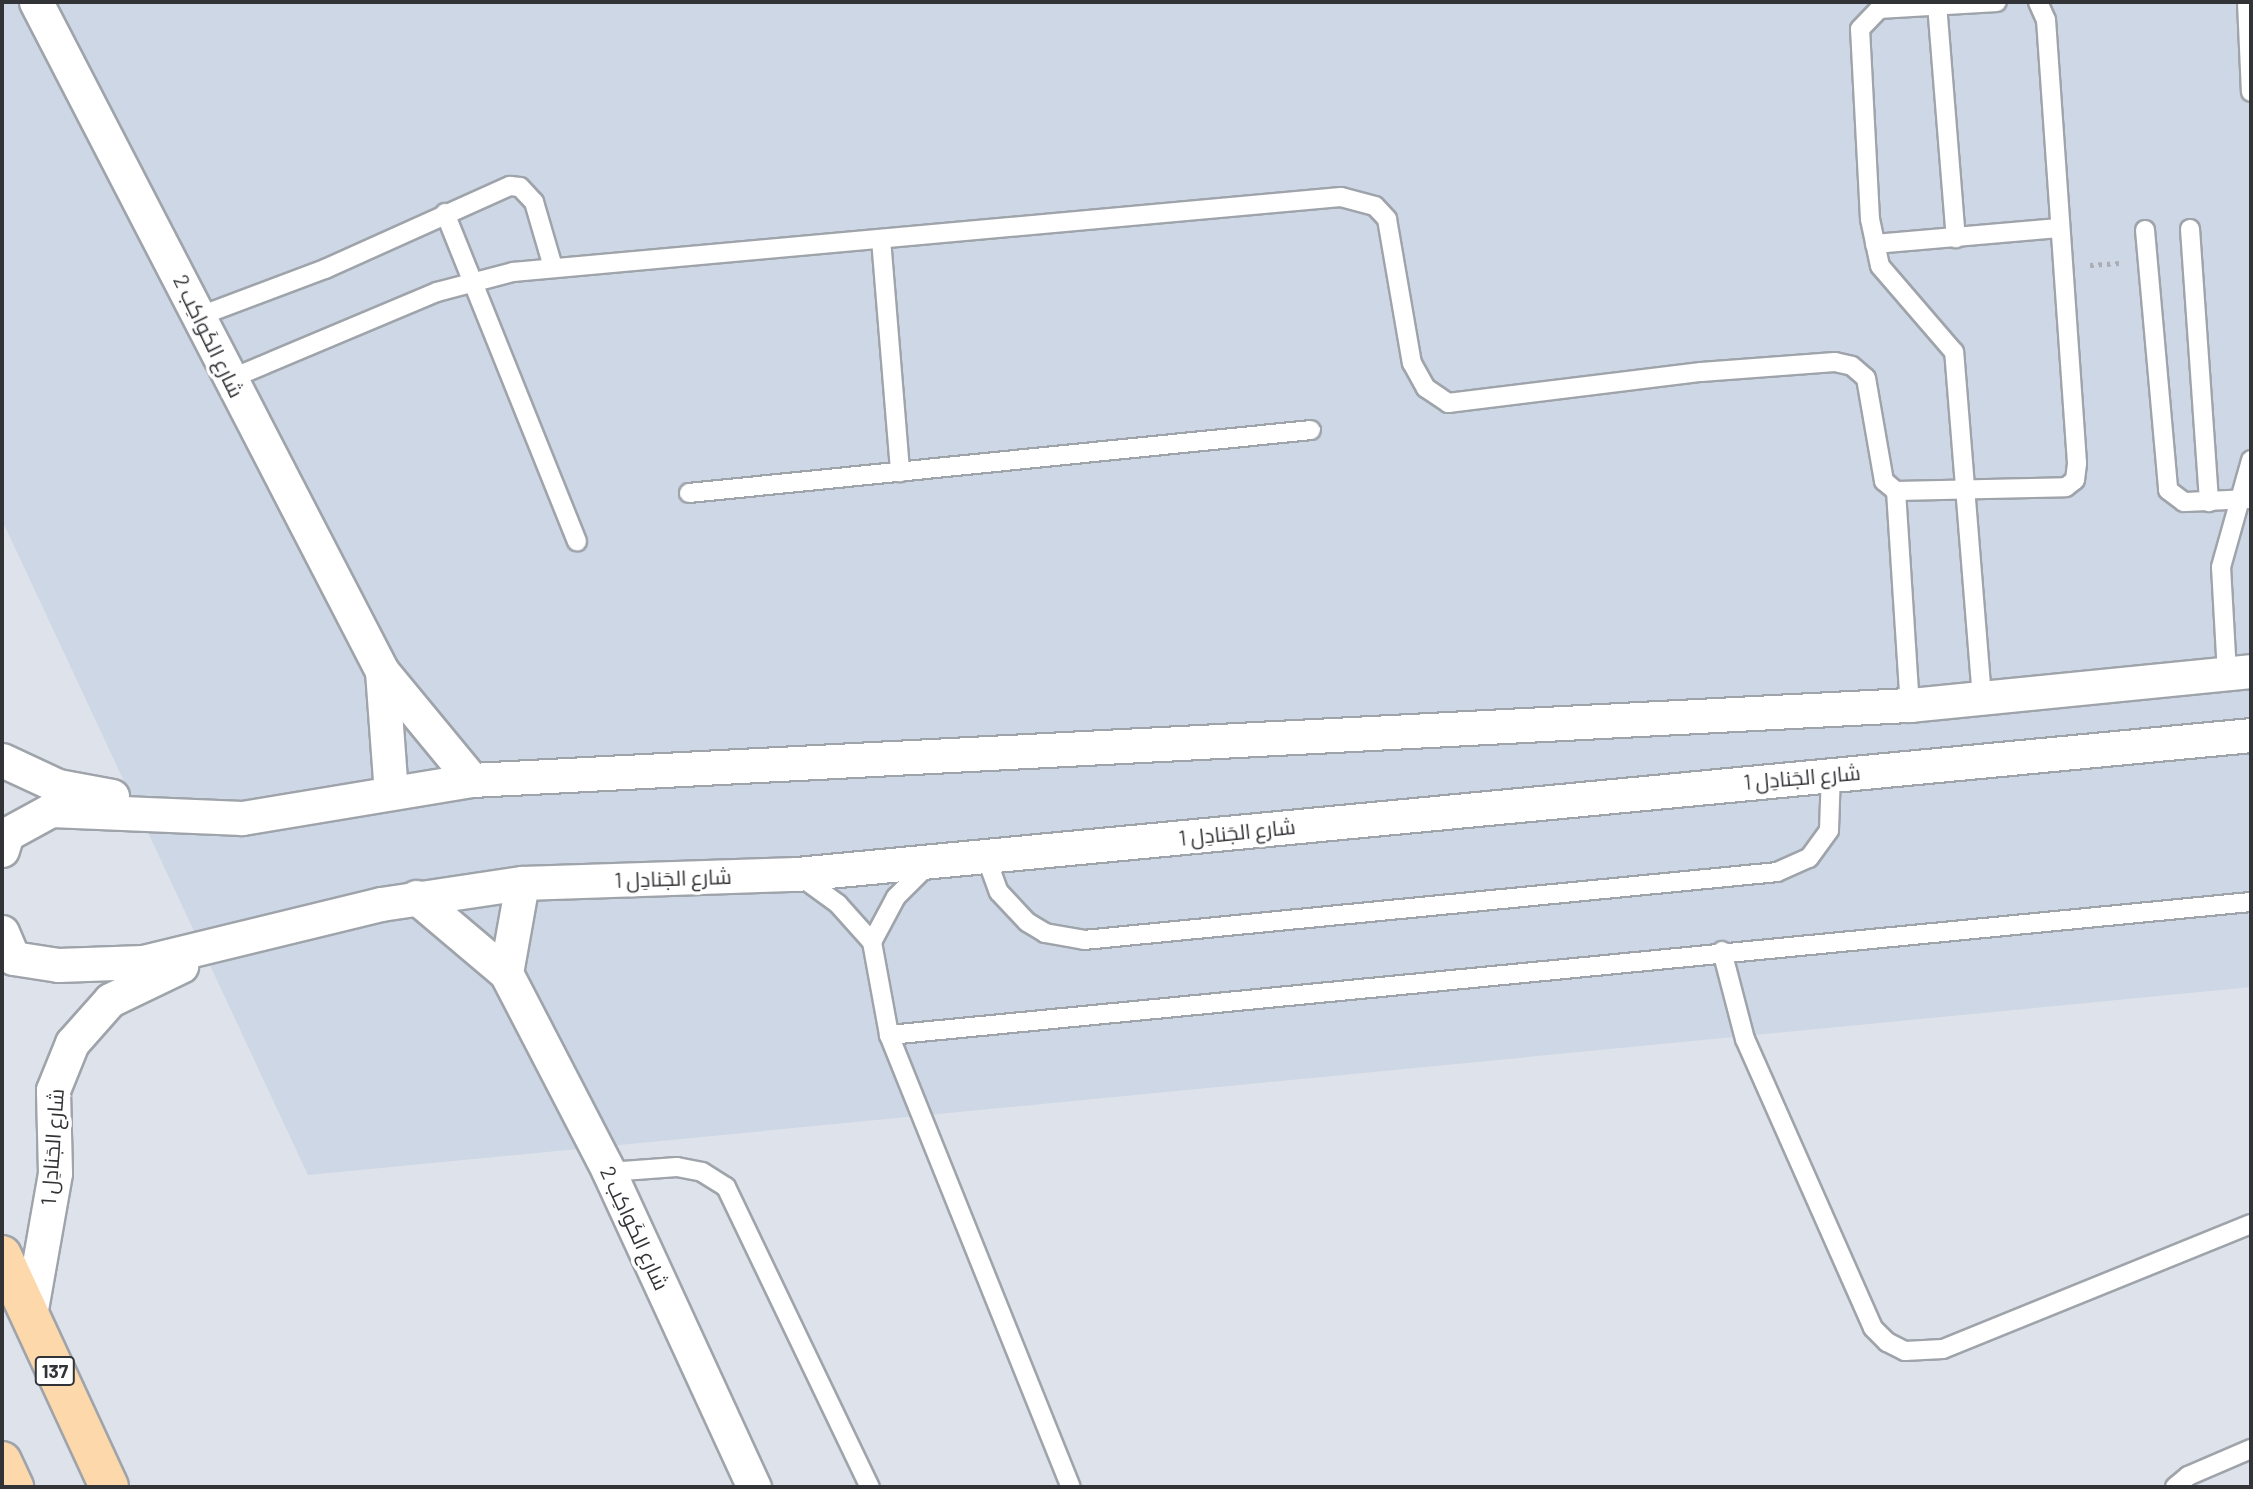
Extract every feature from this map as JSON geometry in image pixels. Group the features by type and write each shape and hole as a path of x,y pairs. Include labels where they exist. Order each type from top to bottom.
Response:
{"highway":[{"name":"137","path":"2,1255 109,1487"},
{"path":"2,1461 14,1487"}],"street":[{"name":"شارع الكَواكِب 2","path":"36,2 382,671 472,780"},
{"name":"شارع الكَواكِب 2","path":"382,671 391,793"},
{"path":"2,850 7,834 51,810 242,818 472,780 1910,705 2239,673"},
{"name":"شارع الجَنادِل 1","path":"2,932 13,958 58,965 143,961 228,944 416,897 522,883 797,874 2251,736"},
{"path":"2,760 58,786 242,818"},
{"path":"506,973 522,883"},
{"name":"شارع الكَواكِب 2","path":"416,897 506,973 609,1172 754,1487"},
{"name":"شارع الجَنادِل 1","path":"30,1315 55,1173 53,1090 72,1043 110,1000 228,944"}],"lane":[{"path":"1982,698 1954,352 1881,266 1875,244 1860,29 1879,9 1997,2"},
{"path":"230,379 473,281 553,267 1358,198 1387,219 1412,363 1426,388 1448,403 1701,372 1835,362 1852,366 1866,378 1884,481 1896,491 2052,489 2075,481 2046,20 2038,2"},
{"path":"2246,2 2251,92"},
{"path":"1937,4 1955,237"},
{"path":"200,316 325,269 499,188 520,187 534,201 553,267"},
{"path":"445,213 577,541"},
{"path":"1875,244 2058,228"},
{"path":"2190,229 2209,502"},
{"path":"2145,230 2168,490 2183,502 2245,499"},
{"path":"881,239 900,472"},
{"path":"689,493 1311,430"},
{"path":"2239,673 2221,567 2245,499 2251,460"},
{"path":"1896,491 1910,705"},
{"path":"986,856 999,892 1027,922 1064,938 1112,937 1777,872 1794,867 1821,846 1833,813 1831,774"},
{"path":"872,942 896,897 931,862"},
{"path":"797,874 838,904 872,942 889,1035 1071,1487"},
{"path":"889,1035 1723,951 2251,902"},
{"path":"1723,951 1745,1039 1873,1328 1887,1342 1905,1351 1943,1349 2251,1224"},
{"path":"609,1172 677,1167 702,1171 726,1187 870,1487"},
{"path":"2175,1487 2188,1475 2251,1449"}],"shaded area":[{"path":"2,2 2251,2 2251,987 308,1175 2,520"}]}
